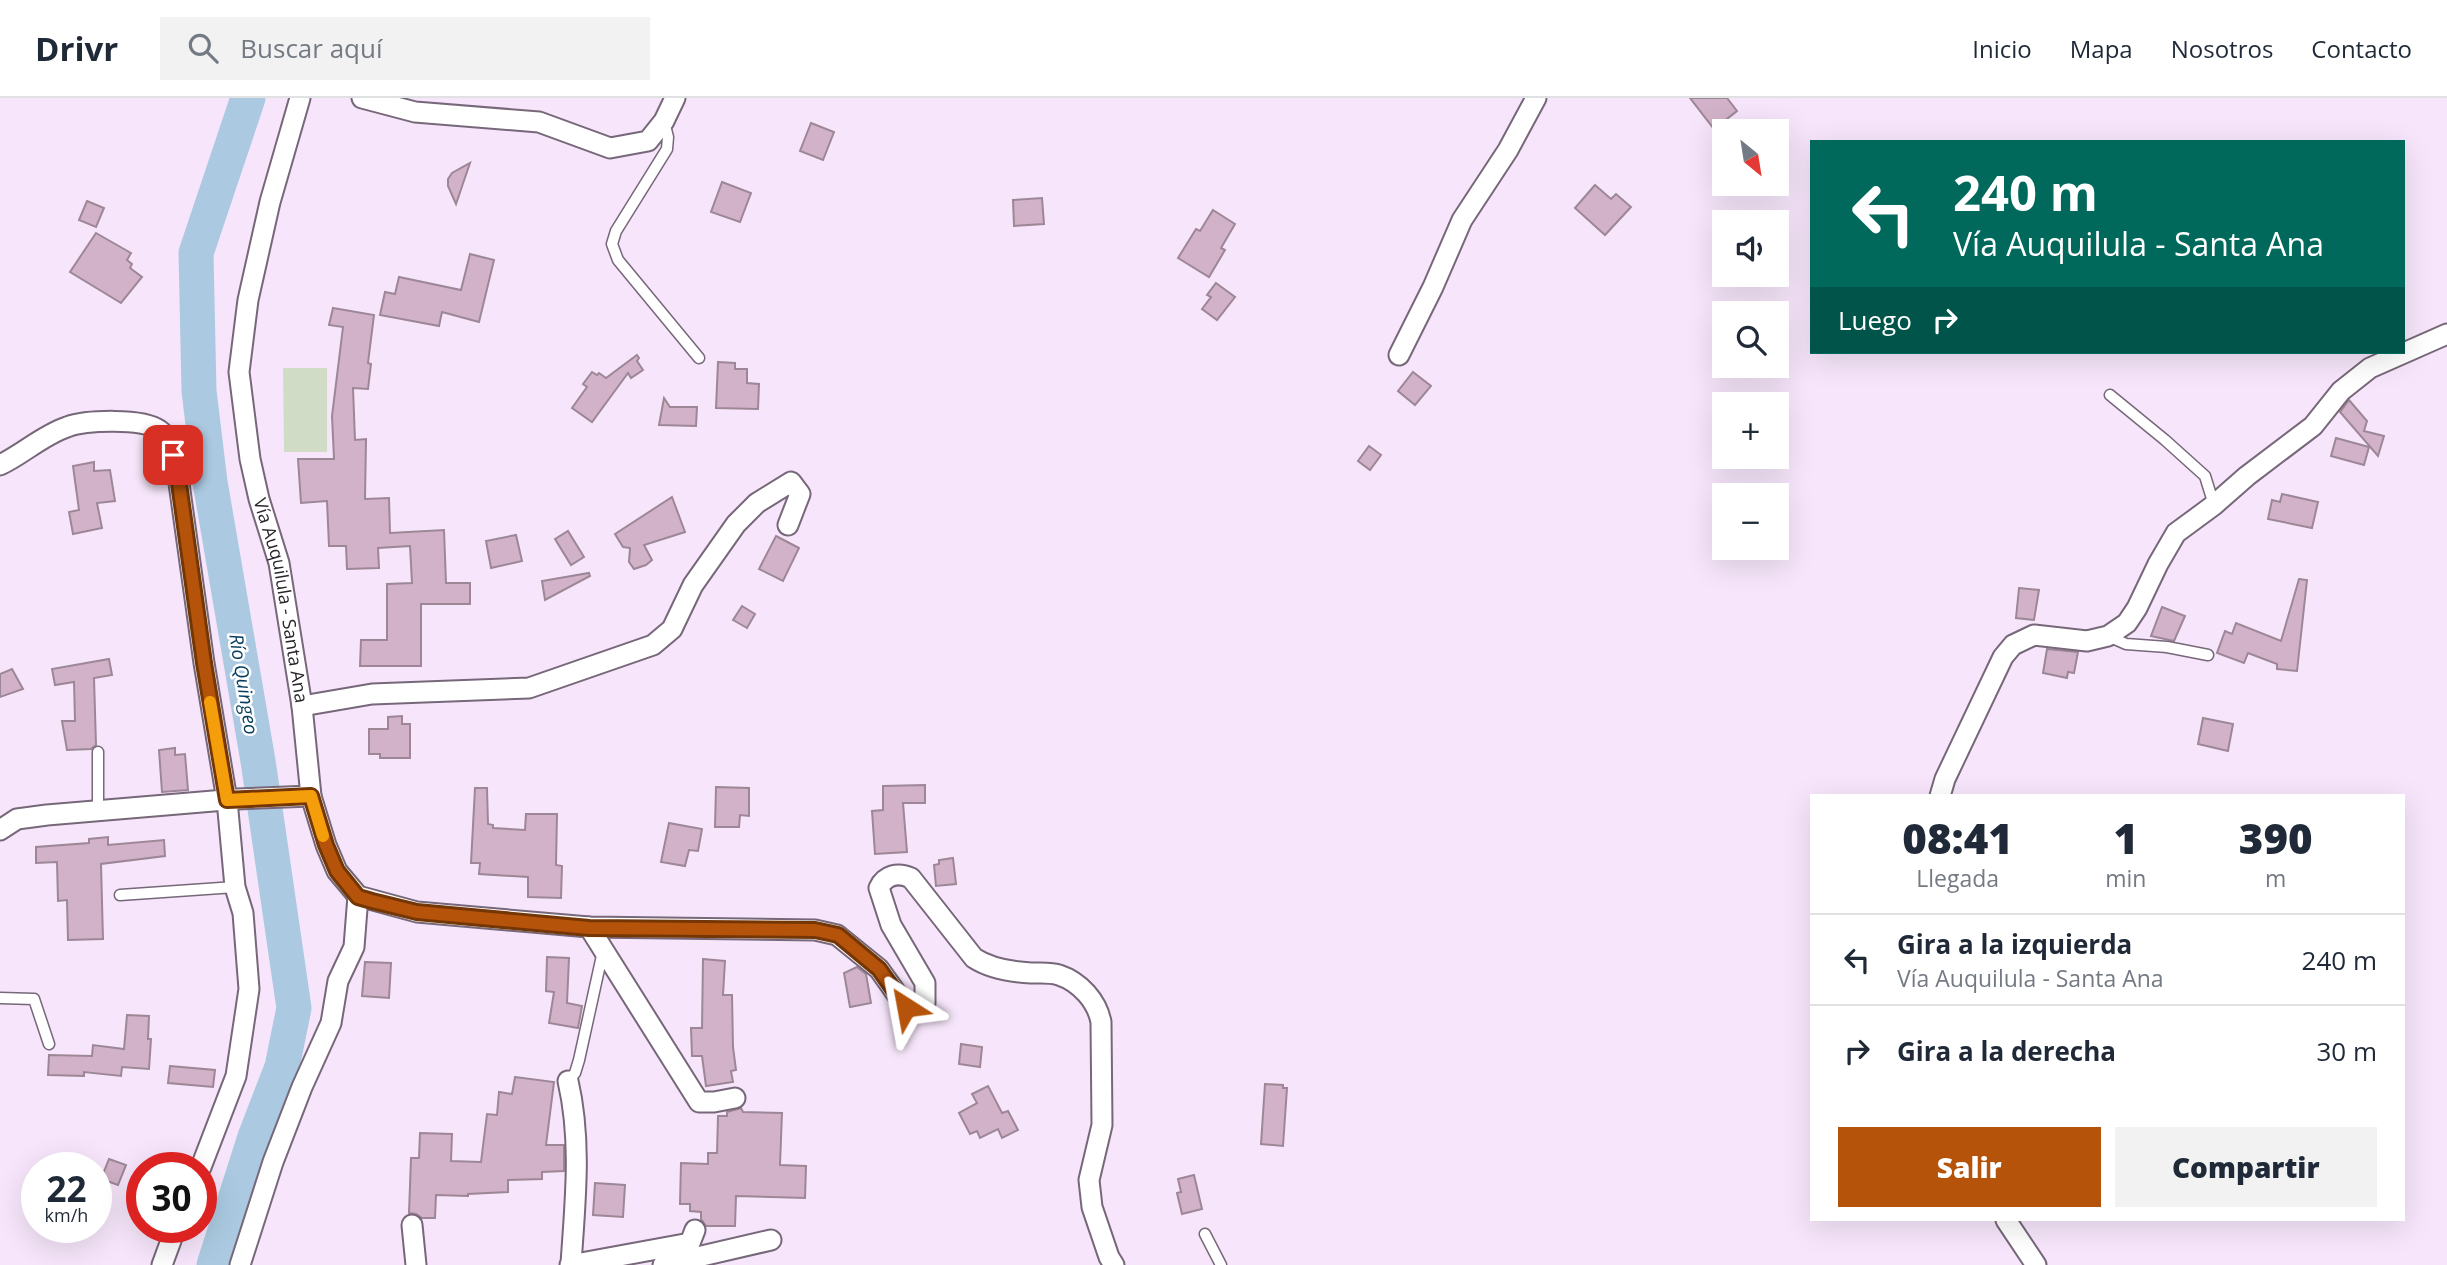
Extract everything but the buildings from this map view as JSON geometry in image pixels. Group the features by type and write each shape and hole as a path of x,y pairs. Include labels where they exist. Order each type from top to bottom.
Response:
{"street":[{"name":"Vía Auquilula - Santa Ana","path":"300,98 270,202 250,288 239,372 250,459 279,563 302,706 302,796 337,871 358,897"},
{"path":"362,98 415,113 538,122 610,148 648,141 664,121 675,98"},
{"path":"1399,355 1462,220 1508,150 1536,98"},
{"path":"2405,353 2447,334"},
{"path":"1941,794 1945,779 1997,669 2013,645 2035,635 2087,641 2108,636 2127,623 2176,533 2313,426 2342,391 2370,368 2402,354"},
{"path":"0,465 68,427 95,423 145,424 160,430 169,441 177,469 204,663 232,799 235,887 243,913 249,989 236,1076 207,1152"},
{"path":"302,706 372,694 529,688 628,655 653,645 672,629 693,585 736,524 757,503 791,482 800,494 788,524"},
{"path":"0,830 17,819 232,799 302,796"},
{"path":"240,1265 273,1162 302,1087 331,1023 338,981 354,947 358,897 417,912 589,928 815,930 838,935 879,969 906,1007 917,1009 925,1003 925,983 891,925 879,888 883,880 892,875 911,878 974,958 984,965 1015,972 1057,974 1083,990 1099,1010 1102,1125 1089,1180 1092,1208 1114,1265"},
{"path":"589,928 699,1102 735,1098"},
{"path":"564,1081 575,1109 576,1170 571,1265 690,1243 695,1230"},
{"path":"2007,1221 2036,1265"},
{"path":"412,1225 416,1265"},
{"path":"663,1265 771,1240"},
{"path":"162,1265 170,1243"}],"lane":[{"path":"664,121 668,137 667,149 616,231 612,244 618,260 699,358"},
{"path":"2110,395 2205,476 2214,505"},
{"path":"2108,636 2126,644 2167,647 2208,655"},
{"path":"98,752 98,810"},
{"path":"120,895 235,887"},
{"path":"564,1081 575,1073 579,1060 604,951"},
{"path":"0,998 34,999 49,1044"},
{"path":"1205,1234 1221,1265"}],"green space":[{"path":"283,368 327,368 327,452 284,452"}],"waterway":[{"name":"Río Quingeo","path":"214,1265 255,1137 282,1067 294,1008 258,761 210,482 199,391 196,253 248,98"}],"slow traffic":[{"path":"210,702 227,800 311,796 323,836"}],"route":[{"path":"173,455 227,800 311,796 337,871 358,897 417,912 589,928 815,930 838,935 879,969 906,1007"}]}
